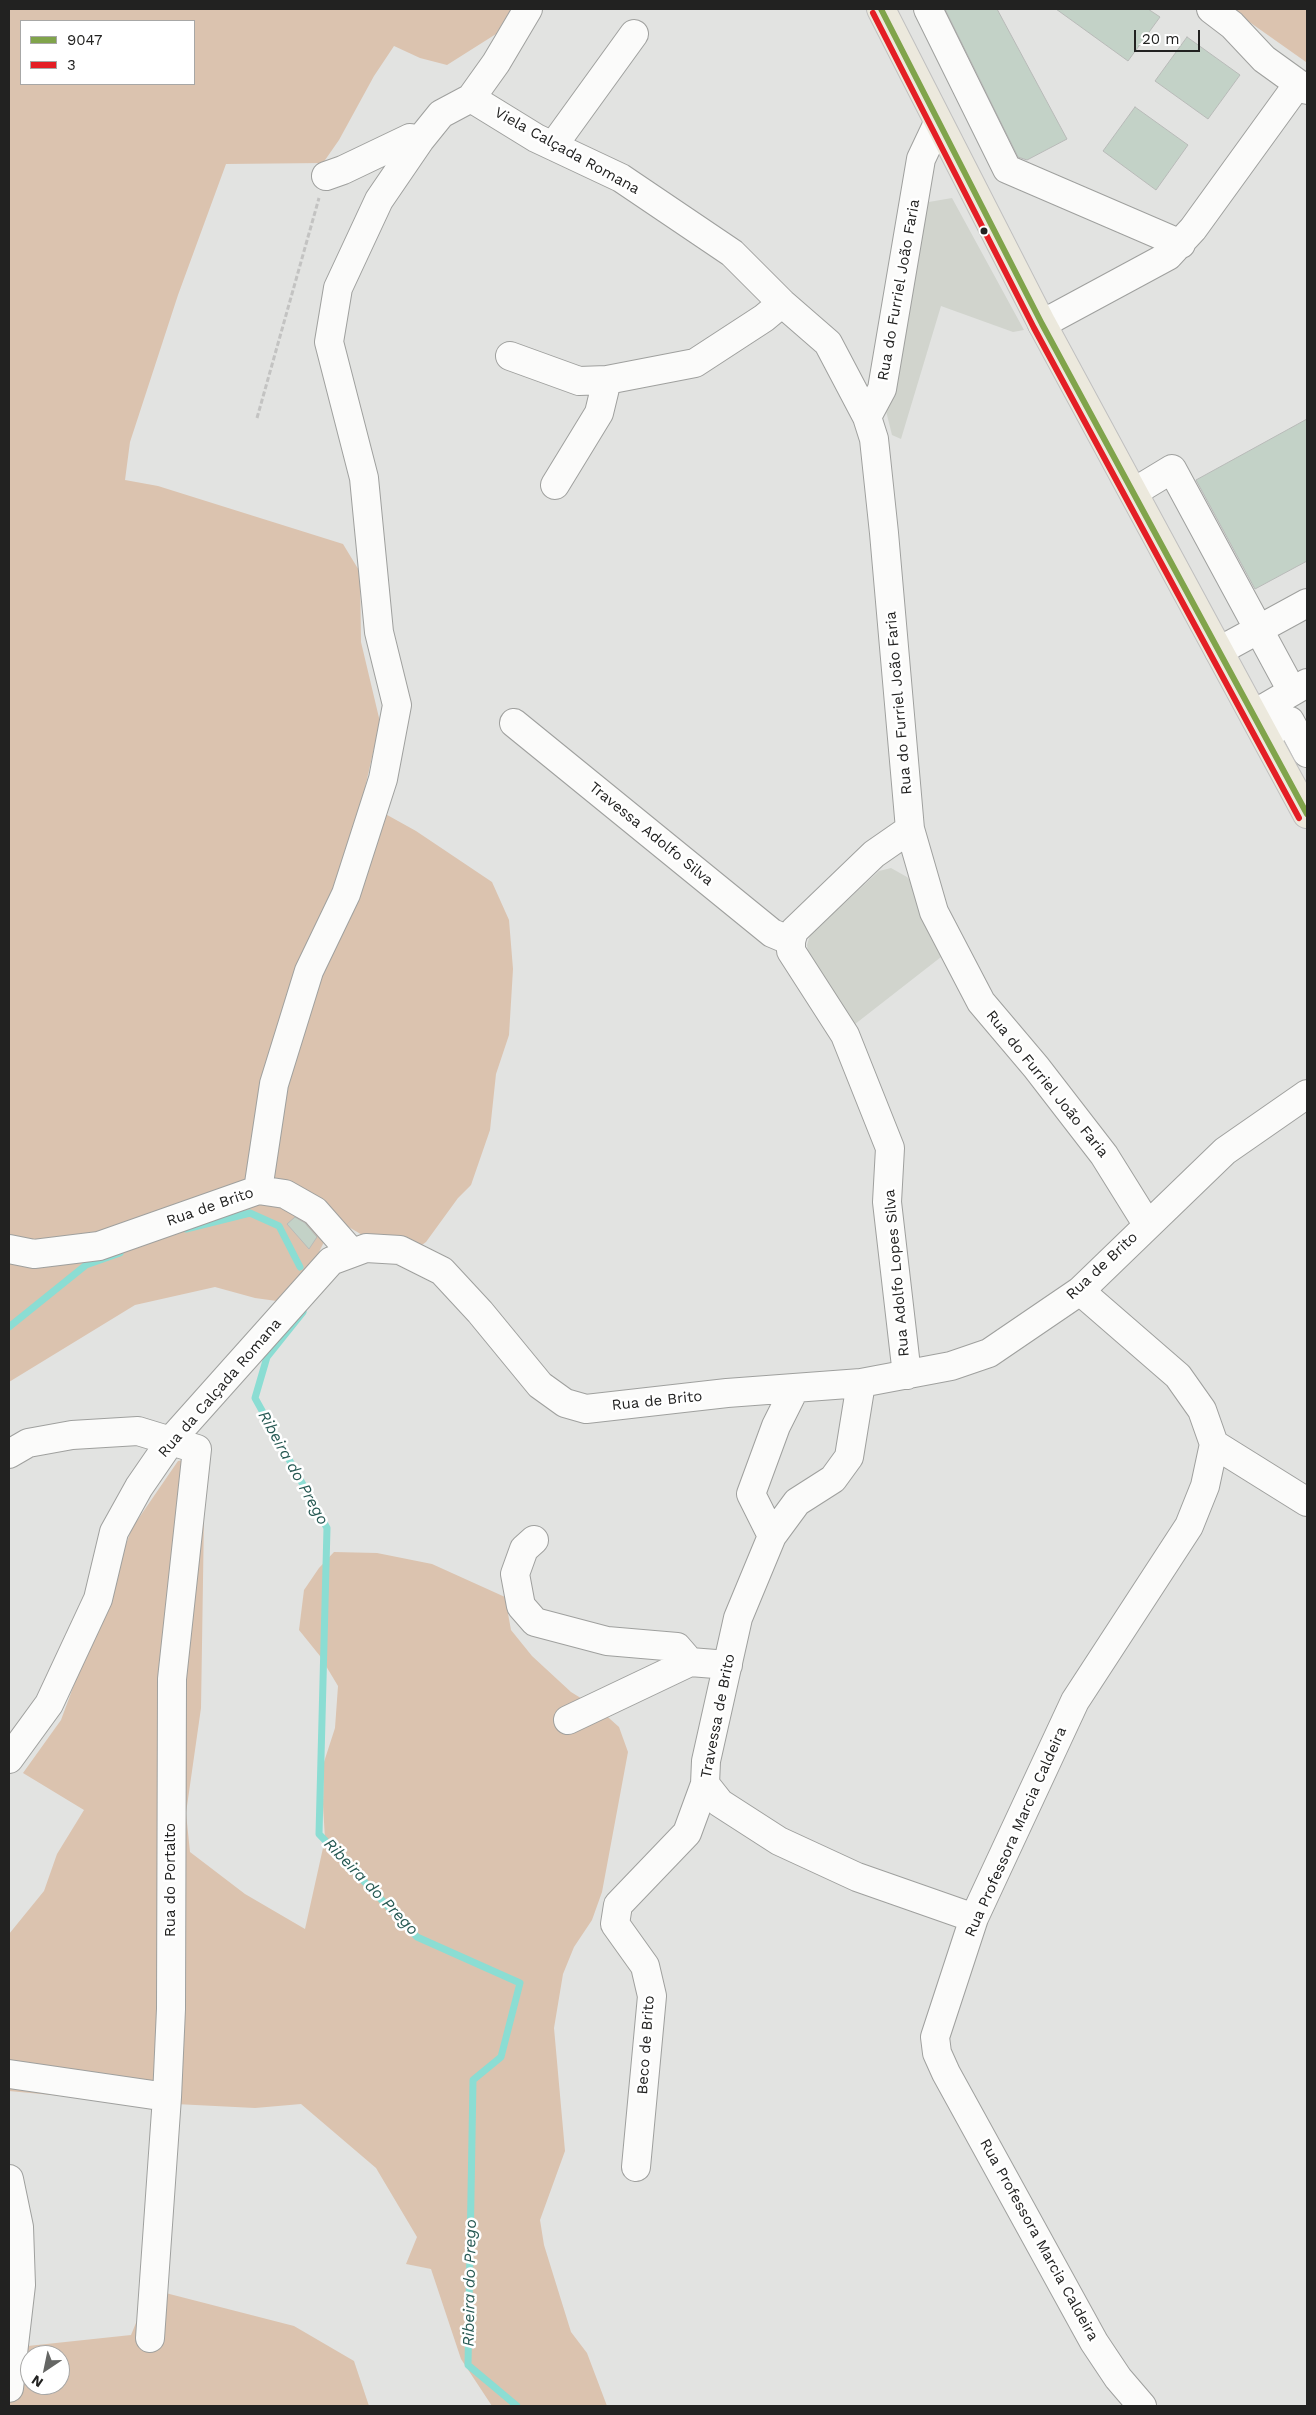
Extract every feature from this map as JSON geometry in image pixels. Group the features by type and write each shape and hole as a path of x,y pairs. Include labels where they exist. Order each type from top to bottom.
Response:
{"main road":[{"path":"881,9 1042,324 1307,814"}],"street":[{"path":"258,1190 274,1084 309,971 346,894 383,778 397,705 378,632 364,478 329,342 338,288 379,200 420,140 441,114 471,98 496,63 528,9"},
{"path":"928,9 1007,169 1181,244"},
{"path":"1042,324 1168,256 1181,244 1303,87 1264,59 1232,25 1211,9"},
{"path":"553,146 634,34"},
{"name":"Viela Calçada Romana","path":"471,98 553,146 621,178 732,253 782,303 828,343 867,417"},
{"name":"Rua do Furriel João Faria","path":"938,123 921,159 882,388 867,417 874,439 884,533 910,829 934,912 981,1002 1104,1155 1147,1224"},
{"path":"326,176 343,170 410,138 420,140"},
{"path":"510,356 579,381 607,380 695,362 764,318 782,303"},
{"path":"555,485 599,413 607,380"},
{"path":"1134,492 1172,469 1258,628 1300,687 1259,725"},
{"path":"1219,650 1307,603"},
{"path":"1259,725 1290,721 1307,752"},
{"name":"Travessa Adolfo Silva","path":"514,723 772,933 791,940"},
{"path":"791,940 794,931 874,854 910,829"},
{"name":"Rua Adolfo Lopes Silva","path":"791,940 791,951 845,1035 890,1148 887,1202 907,1375"},
{"name":"Rua de Brito","path":"9,1249 34,1254 99,1246 258,1190 285,1194 315,1211 352,1253 366,1248 400,1250 442,1271 480,1312 540,1385 565,1403 586,1409 727,1393 861,1383 951,1366 989,1354 1080,1291 1147,1224 1225,1151 1307,1094"},
{"name":"Rua da Calçada Romana","path":"9,1759 48,1704 98,1599 114,1532 139,1487 172,1439 331,1261 352,1253"},
{"path":"1080,1291 1178,1376 1202,1410 1214,1444 1307,1502"},
{"name":"Travessa de Brito","path":"861,1383 849,1457 833,1479 797,1502 772,1536 738,1618 706,1761 704,1784 720,1803 779,1841 856,1877 974,1918"},
{"path":"772,1536 751,1494 776,1426 795,1388"},
{"path":"9,1454 28,1443 72,1434 138,1431 172,1439"},
{"name":"Rua do Portalto","path":"150,2338 167,2097 170,2009 172,1679 197,1449 172,1439"},
{"name":"Rua Professora Marcia Caldeira","path":"1142,2406 1118,2378 1094,2342 946,2073 937,2053 935,2037 938,2020 974,1918 1075,1701 1189,1526 1205,1486 1214,1444"},
{"path":"534,1540 524,1549 516,1574 521,1606 535,1622 607,1641 677,1647 690,1662"},
{"path":"568,1720 690,1662 728,1665"},
{"name":"Beco de Brito","path":"636,2167 652,1996 645,1966 615,1924 618,1905 687,1833 704,1784"},
{"path":"9,2074 167,2097"},
{"path":"9,2179 19,2227 21,2285 9,2388"}],"path":[{"path":"257,418 326,176"}],"shaded area":[{"path":"9,9 512,9 496,34 447,65 420,58 394,46 374,76 339,140 323,163 226,164 178,295 130,442 125,480 158,486 343,544 360,572 361,642 380,722 362,801 416,831 492,882 509,920 513,969 509,1035 496,1074 490,1130 471,1185 458,1198 426,1242 405,1257 381,1246 347,1226 327,1236 318,1254 307,1286 284,1302 255,1298 215,1287 135,1305 9,1382"},
{"path":"1231,9 1307,9 1307,64 1306,62"},
{"path":"952,198 1024,330 1013,332 941,306 901,439 892,435 885,407 923,203"},
{"path":"891,868 907,877 915,886 924,921 941,957 850,1028 809,958 807,945 810,935 879,871"},
{"path":"194,1458 204,1516 201,1708 186,1813 190,1852 245,1894 305,1929 325,1839 323,1805 324,1762 335,1728 338,1686 320,1656 299,1630 304,1590 319,1568 334,1552 377,1553 432,1564 505,1597 511,1630 532,1656 571,1692 600,1710 619,1727 628,1752 602,1892 592,1920 574,1947 563,1974 554,2028 565,2151 540,2220 544,2245 571,2332 587,2353 607,2406 492,2406 461,2359 431,2269 406,2264 417,2237 376,2168 301,2104 255,2108 116,2101 9,2091 9,1934 44,1891 57,1854 84,1810 23,1773 61,1720 132,1528 178,1461"},
{"path":"150,2289 294,2326 354,2361 369,2406 9,2406 9,2348 20,2347 20,2395 70,2395 70,2345 37,2345 131,2335"}],"building":[{"path":"945,9 997,9 1067,139 1027,160 1018,157"},
{"path":"1056,9 1148,9 1160,17 1128,61"},
{"path":"1187,37 1240,75 1208,119 1155,81"},
{"path":"1135,107 1188,145 1156,190 1103,151"},
{"path":"1307,419 1307,561 1255,589 1196,480"},
{"path":"295,1217 305,1223 317,1237 309,1249 287,1224"}],"waterway":[{"name":"Ribeira do Prego","path":"186,1229 250,1213 279,1226 300,1267"},
{"name":"Ribeira do Prego","path":"9,1327 86,1265 120,1253"},
{"name":"Ribeira do Prego","path":"303,1312 267,1357 255,1398 327,1528 319,1834 417,1937 520,1983 501,2057 473,2080 468,2365 517,2406"}],"transit line":[{"name":"9047","path":"881,9 1042,324 1307,814"},
{"name":"3","path":"873,13 1034,328 1299,818"}]}
